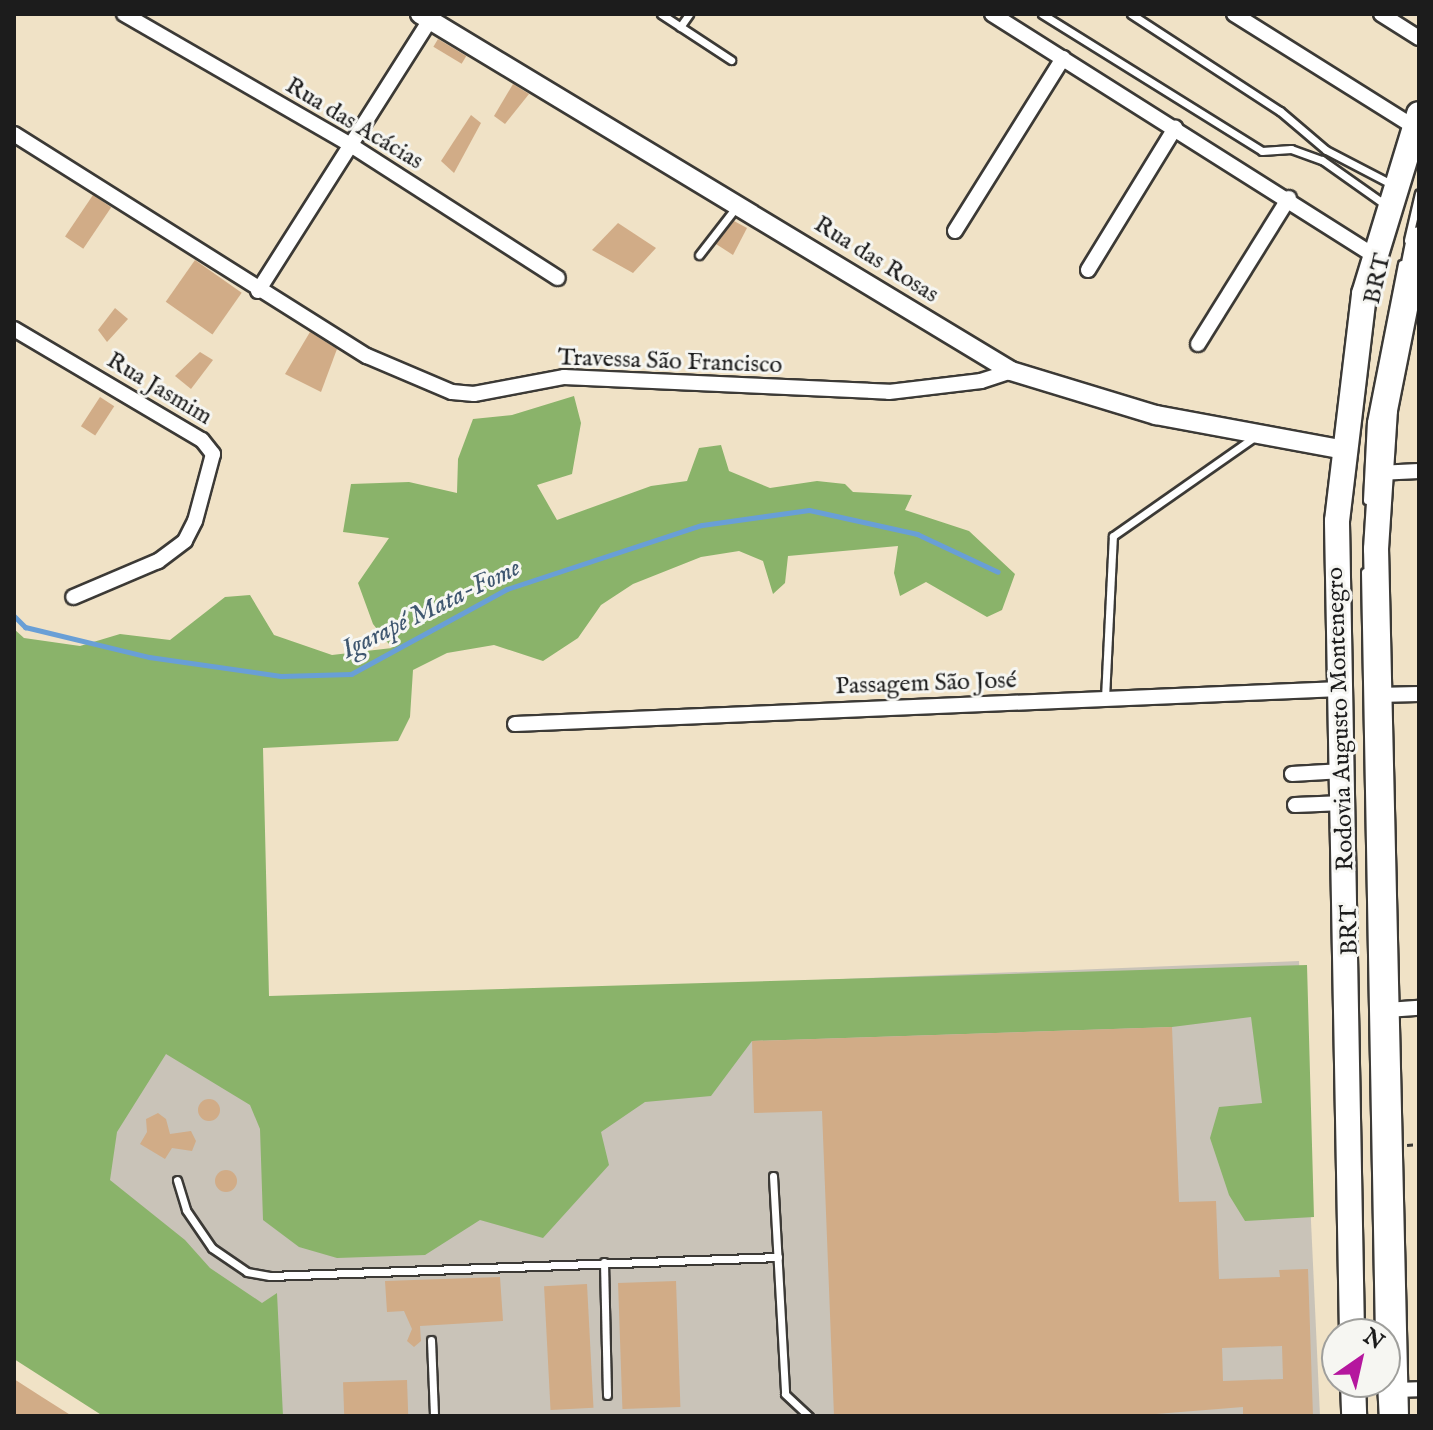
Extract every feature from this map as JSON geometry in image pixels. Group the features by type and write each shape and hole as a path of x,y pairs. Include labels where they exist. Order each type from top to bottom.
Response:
{"main road":[{"name":"Rodovia Augusto Montenegro","path":"1352,1318 1344,803 1336,560 1350,379 1373,255 1416,121"},
{"name":"Rodovia Augusto Montenegro","path":"1396,1318 1377,695 1378,473 1395,353 1416,278 1419,239"}],"street":[{"name":"Rua das Acácias","path":"124,14 349,144 558,278"},
{"path":"992,14 1289,198 1373,255"},
{"path":"1234,14 1416,121"},
{"path":"1381,14 1419,38"},
{"path":"258,291 428,16"},
{"name":"Rua das Rosas","path":"428,16 1011,371 1156,415 1255,436 1345,450"},
{"path":"955,231 1063,58"},
{"path":"1088,270 1175,128"},
{"name":"Travessa São Francisco","path":"14,134 258,291 367,356 452,392 474,394 564,377 889,392 957,385 1011,371"},
{"path":"1198,344 1289,198"},
{"name":"Rua Jasmim","path":"14,329 202,440 213,454 195,521 185,541 158,561 73,597"},
{"path":"1378,473 1419,471"},
{"name":"Passagem São José","path":"515,724 1340,689"},
{"path":"1377,695 1419,694"},
{"path":"1292,774 1343,771"},
{"path":"1295,805 1344,803"},
{"path":"1387,1010 1419,1008"}],"lane":[{"path":"661,14 731,60"},
{"path":"680,27 689,14"},
{"path":"1042,14 1262,151 1291,149 1322,160 1391,196"},
{"path":"1131,14 1280,111 1301,134 1391,196"},
{"path":"1291,149 1301,134"},
{"name":"BRT","path":"1379,1318 1364,599 1368,473 1371,422 1387,329 1419,193"},
{"path":"699,255 738,204"},
{"path":"1105,698 1113,536 1255,436"},
{"path":"773,1176 785,1394 809,1416"},
{"path":"177,1180 197,1230 212,1248 247,1272 270,1276 778,1257"},
{"path":"604,1262 607,1395"},
{"path":"431,1340 434,1416"},
{"path":"1383,1416 1392,1398"}],"shaded area":[{"path":"1299,961 1320,1416 271,1416 102,1195 81,1093 261,1002"}],"green space":[{"path":"574,396 581,423 572,474 537,485 557,520 651,486 687,481 699,448 721,445 729,471 770,488 817,481 845,484 853,492 912,495 905,510 969,531 1015,574 1002,610 987,617 926,582 900,596 894,573 898,546 788,556 785,583 773,594 763,561 739,551 701,557 633,584 601,605 578,638 543,661 494,645 447,653 413,670 410,717 398,741 263,748 269,996 1307,965 1314,1217 1245,1221 1229,1195 1210,1138 1219,1107 1262,1103 1251,1017 1172,1027 752,1041 711,1096 645,1102 601,1132 609,1165 543,1238 480,1220 425,1255 337,1258 299,1247 263,1220 260,1129 250,1105 166,1054 117,1132 110,1180 185,1240 210,1268 262,1303 277,1293 283,1416 103,1416 14,1359 14,629 24,638 80,646 120,634 170,640 225,597 250,595 274,635 332,655 392,648 373,624 358,583 389,538 343,532 351,484 409,482 457,493 458,459 473,419 512,415"}],"building":[{"path":"438,39 466,56 462,64 433,47"},
{"path":"513,84 529,94 505,124 494,116"},
{"path":"471,115 481,123 454,173 441,161"},
{"path":"93,195 111,207 83,249 65,236"},
{"path":"734,221 747,228 733,255 716,244"},
{"path":"618,223 656,248 633,273 592,250"},
{"path":"195,260 242,293 212,334 166,302"},
{"path":"115,308 128,319 107,342 98,330"},
{"path":"310,332 337,349 321,392 285,374"},
{"path":"200,352 213,360 191,389 175,376"},
{"path":"100,397 114,406 95,436 81,426"},
{"path":"1172,1027 1179,1202 1216,1201 1219,1279 1280,1277 1279,1270 1308,1269 1313,1416 1243,1416 1243,1407 1131,1416 834,1416 822,1111 754,1113 752,1041","holes":["1282,1346 1283,1379 1223,1381 1222,1348"]},
{"path":"209,1099 217,1102 220,1110 217,1118 209,1121 201,1118 198,1110 201,1102"},
{"path":"158,1113 166,1119 170,1134 191,1131 196,1141 192,1151 172,1148 165,1159 140,1144 147,1132 146,1119"},
{"path":"226,1170 234,1173 237,1181 234,1189 226,1192 218,1189 215,1181 218,1173"},
{"path":"500,1277 503,1321 420,1326 421,1341 414,1347 407,1341 412,1329 404,1311 387,1312 385,1281"},
{"path":"676,1281 680,1407 622,1409 618,1283"},
{"path":"587,1284 593,1408 551,1410 544,1286"},
{"path":"14,1379 42,1397 72,1416 14,1416"},
{"path":"407,1380 408,1416 344,1416 343,1382"}],"waterway":[{"name":"Igarapé Mata-Fome","path":"14,616 25,627 149,657 281,676 351,674 507,589 702,525 809,510 917,534 998,572"}]}
